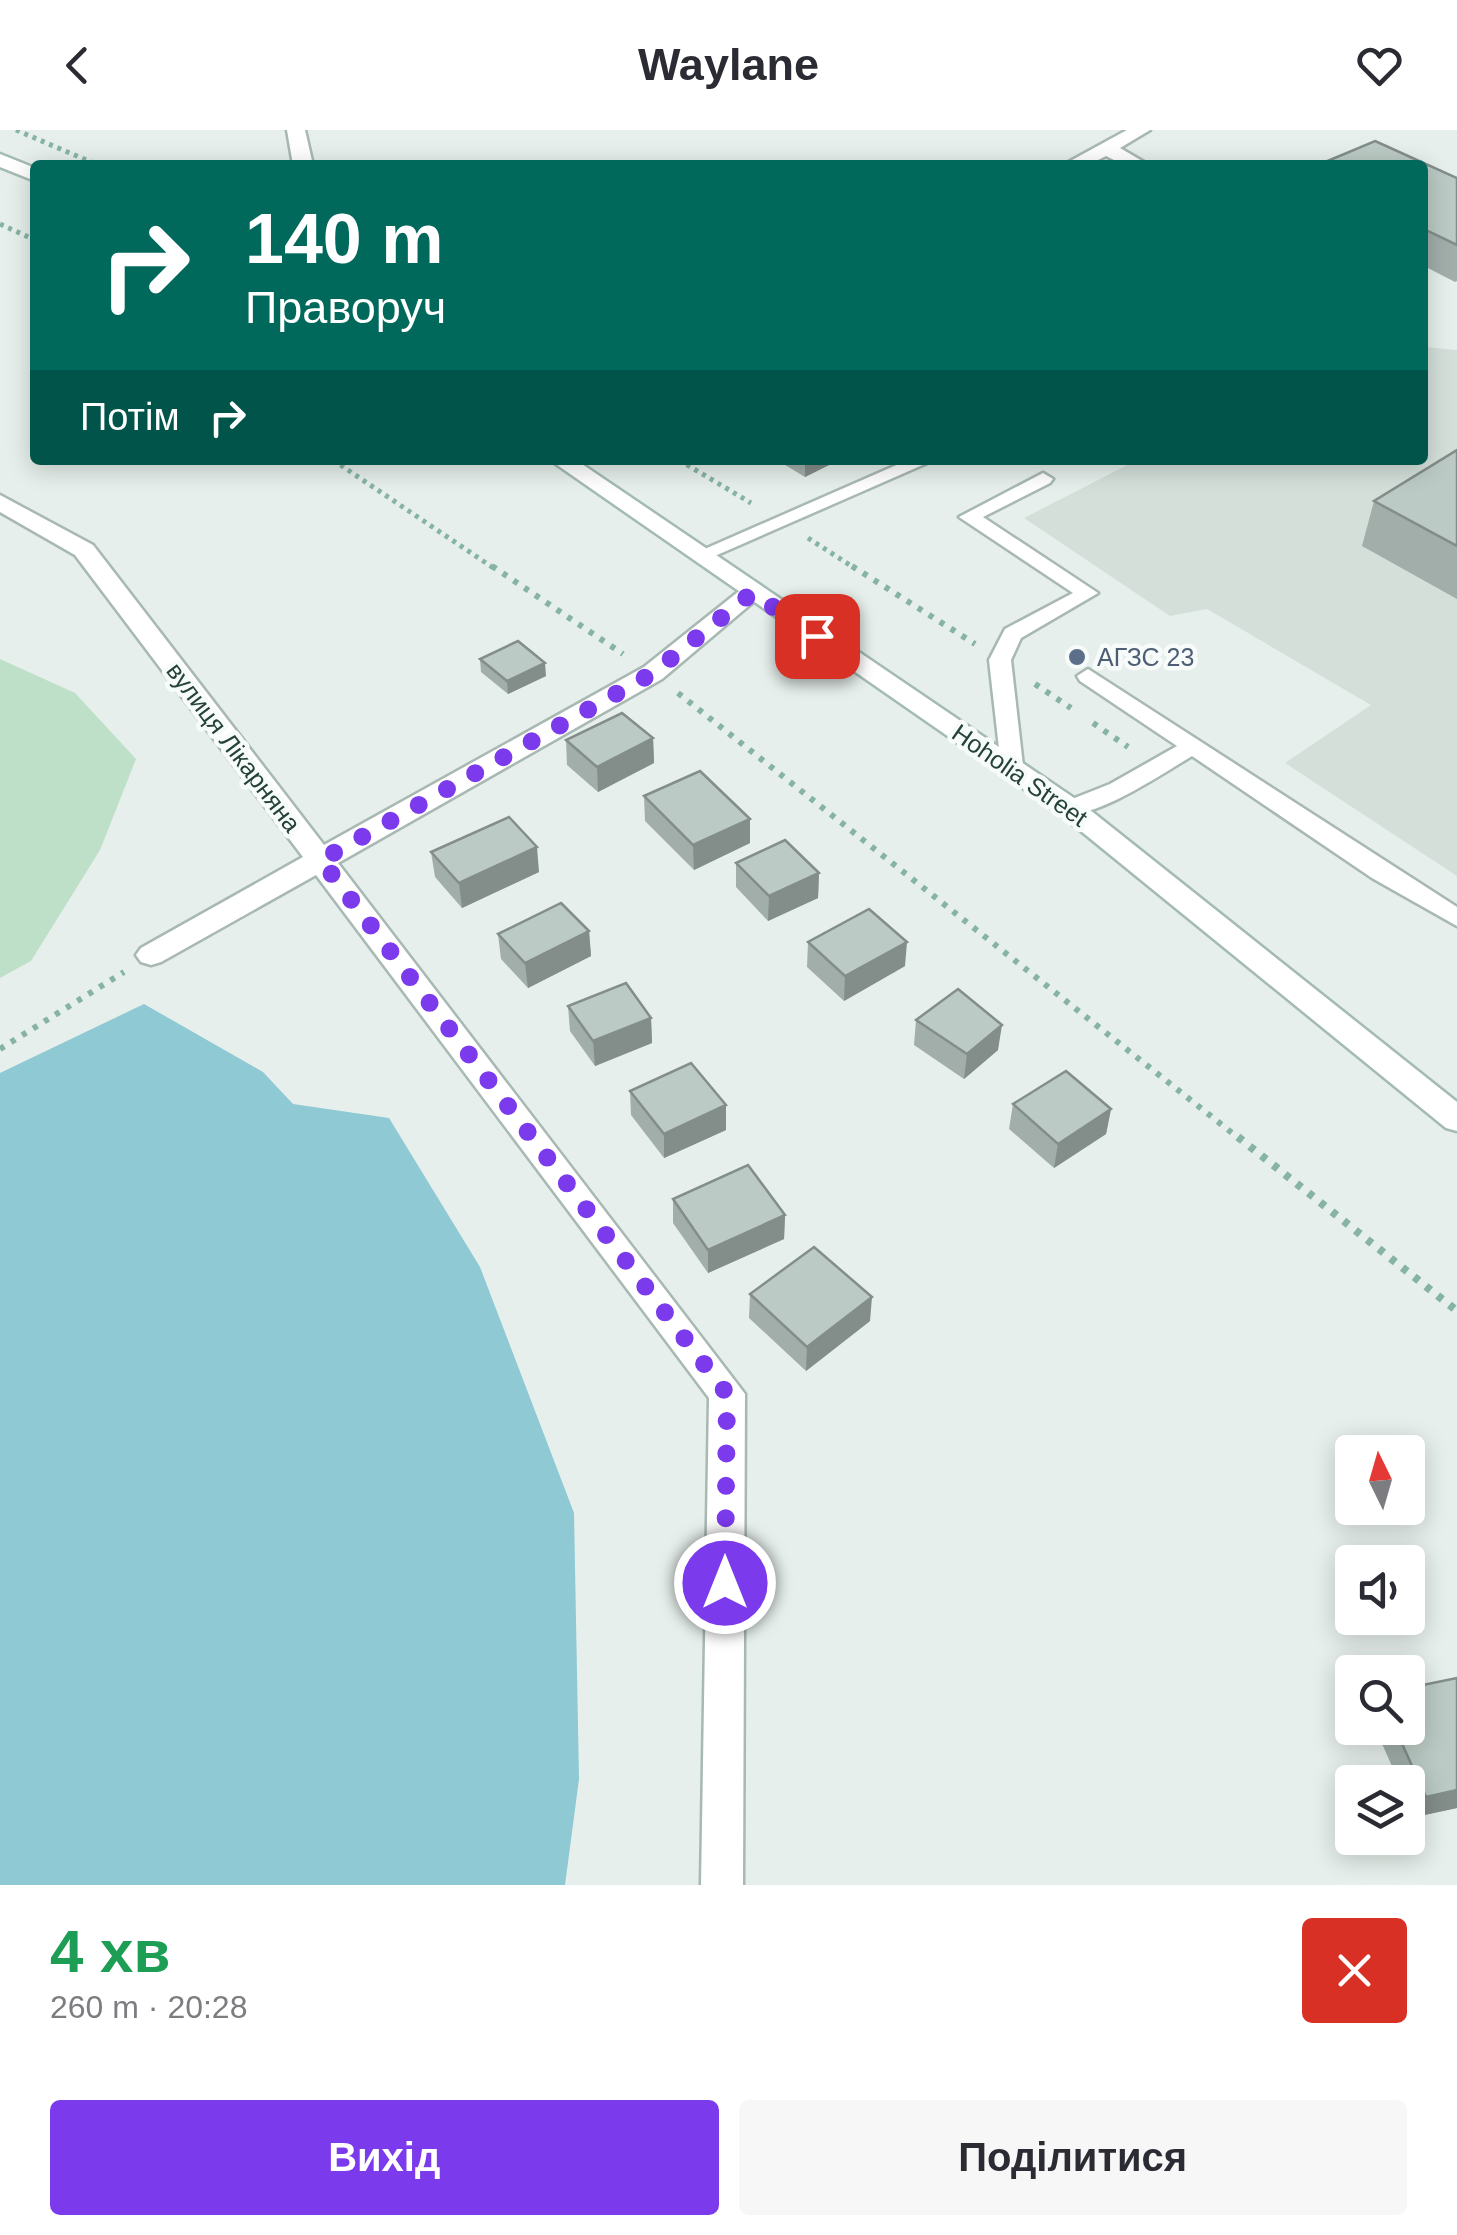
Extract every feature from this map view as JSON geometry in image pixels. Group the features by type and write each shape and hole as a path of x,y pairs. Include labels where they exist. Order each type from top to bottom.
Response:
{"street":[{"path":"296,130 302,160"},
{"path":"1085,160 1141,130"},
{"path":"1109,150 1129,160"},
{"path":"0,160 30,173"},
{"name":"Hoholia Street","path":"568,465 1070,808 1457,1119"},
{"name":"вулиця Лікарняна","path":"0,502 84,550 727,1394 722,1885"},
{"path":"151,956 653,673 752,593"}],"lane":[{"path":"702,555 912,465"},
{"path":"1012,766 1000,660 1012,634 1088,592 969,517 1042,479"},
{"path":"1088,676 1380,872 1457,918"},
{"path":"1070,808 1118,789 1193,746"}],"path":[{"path":"16,130 86,160"},
{"path":"0,224 30,238"},
{"path":"341,465 653,673 1457,1311"},
{"path":"0,1049 151,956"}],"shaded area":[{"path":"1428,347 1457,350 1457,876 1285,763 1371,705 1207,609 1170,616 1024,518 1127,465 1428,465"}],"green space":[{"path":"0,659 75,693 136,759 100,850 31,961 0,978"}],"water":[{"path":"144,1004 263,1072 293,1104 389,1118 480,1267 574,1513 579,1779 565,1885 0,1885 0,1073"}],"building":[{"path":"1375,141 1417,160 1330,160"},
{"path":"1428,165 1457,178 1457,245 1428,231"},
{"path":"1457,450 1457,546 1374,501"},
{"path":"518,641 545,663 507,681 480,659"},
{"path":"622,713 653,738 597,767 566,740"},
{"path":"700,771 750,819 693,845 644,796"},
{"path":"509,817 537,847 459,883 431,852"},
{"path":"785,840 819,873 769,896 736,863"},
{"path":"561,903 589,931 525,963 498,934"},
{"path":"869,909 907,942 845,976 808,942"},
{"path":"626,983 651,1018 593,1041 568,1006"},
{"path":"958,989 1002,1025 967,1054 916,1020"},
{"path":"691,1063 726,1105 664,1134 630,1091"},
{"path":"1066,1071 1111,1109 1058,1144 1013,1104"},
{"path":"748,1165 785,1215 708,1250 673,1199"},
{"path":"814,1247 872,1297 807,1347 750,1294"},
{"path":"1457,1678 1457,1790 1426,1797 1425,1765 1412,1765 1403,1745 1425,1745 1425,1685"}],"place":[{"name":"АГЗС 23","path":"1077,657"}],"route":[{"path":"725,1583 727,1394 321,860 653,673 752,593 817,636"}]}
